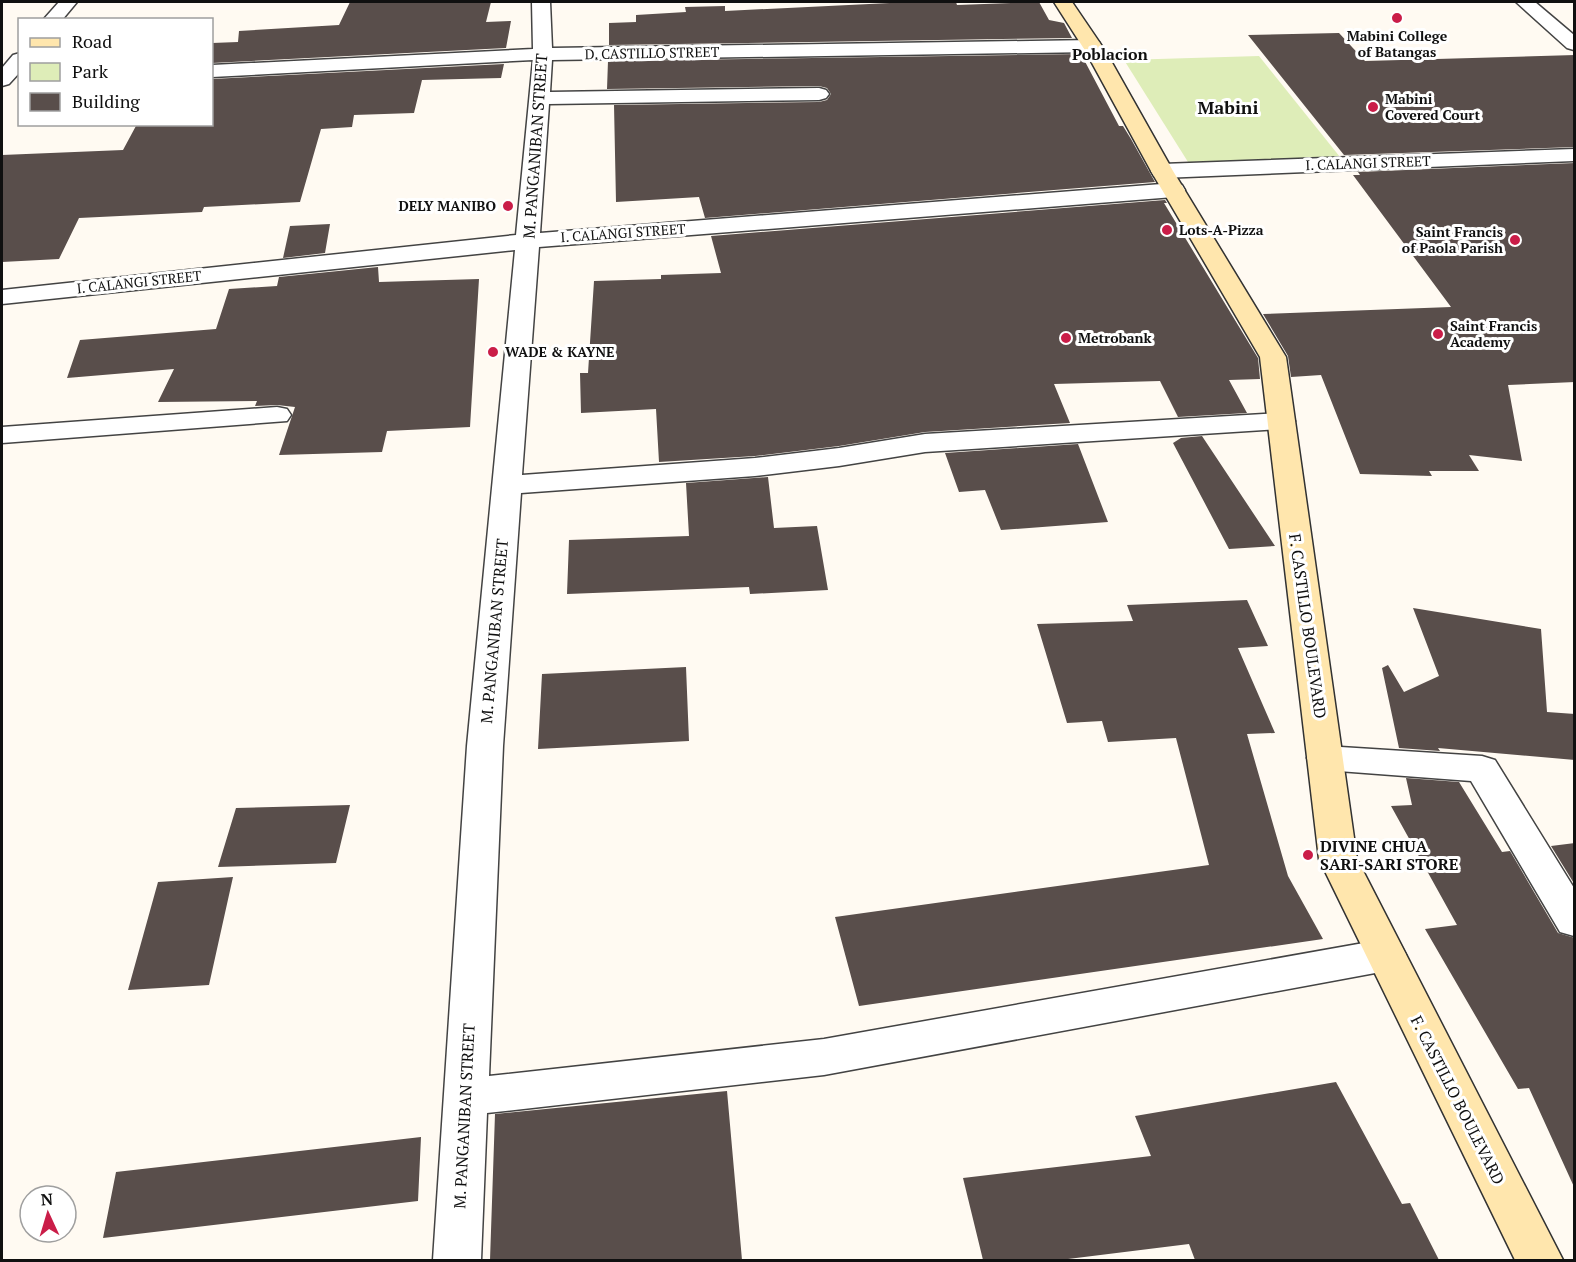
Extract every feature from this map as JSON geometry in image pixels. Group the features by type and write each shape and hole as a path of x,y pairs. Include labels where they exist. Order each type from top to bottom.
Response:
{"main road":[{"name":"F. CASTILLO BOULEVARD","path":"1063,2 1092,46 1273,357 1338,859 1539,1260"}],"street":[{"path":"54,18 68,2"},
{"name":"M. PANGANIBAN STREET","path":"457,1260 485,746 540,98 543,54 541,2"},
{"path":"1525,2 1573,41"},
{"name":"D. CASTILLO STREET","path":"213,71 543,54 1092,46"},
{"path":"2,81 18,61"},
{"path":"2,81 18,80"},
{"path":"540,98 819,94"},
{"name":"I. CALANGI STREET","path":"2,297 528,241 1168,180 1575,155"},
{"path":"2,435 277,415"},
{"path":"507,485 755,467 925,443 1281,421"},
{"path":"1325,758 1482,769 1575,921"},
{"path":"465,1097 824,1057 1386,955"}],"green space":[{"path":"1259,56 1340,157 1188,162 1124,60"}],"building":[{"path":"350,2 491,2 486,22 511,21 506,48 213,63 213,43 238,42 239,31 339,25"},
{"path":"956,2 957,5 1039,2 1049,20 1064,23 1072,38 609,45 609,23 636,22 636,15 686,12 685,7 725,6 725,11"},
{"path":"1339,33 1365,61 1575,55 1575,147 1344,155 1248,35"},
{"path":"1081,54 1119,126 1123,126 1155,182 705,218 699,197 616,202 614,105 819,102 827,100 831,94 827,88 819,86 607,89 608,61"},
{"path":"504,64 501,78 422,80 414,113 354,115 352,127 321,129 300,202 204,207 202,212 79,218 59,259 2,262 2,155 123,150 136,126 213,126 213,79"},
{"path":"1575,163 1575,382 1508,385 1522,461 1469,455 1479,471 1429,471 1432,476 1360,474 1321,375 1291,377 1288,356 1263,314 1451,307 1353,175 1360,175 1358,172"},
{"path":"1165,200 1167,203 1164,203 1258,358 1260,379 1229,380 1247,413 1178,417 1160,381 1054,384 1070,423 925,432 839,446 755,456 659,462 656,409 581,413 580,373 588,373 594,281 661,279 661,275 721,273 711,236"},
{"path":"330,224 325,253 283,258 290,226"},
{"path":"378,267 379,282 479,279 470,427 387,431 382,452 279,455 295,407 255,406 257,401 158,402 174,369 67,378 80,340 216,329 229,289 277,286 279,277"},
{"path":"1202,436 1275,546 1229,549 1173,443 1181,438"},
{"path":"1078,444 1108,522 1001,530 985,490 959,492 945,453"},
{"path":"768,477 774,528 817,526 828,590 750,594 749,587 567,594 569,540 689,536 686,483"},
{"path":"1247,600 1268,646 1238,648 1275,733 1247,734 1288,876 1323,939 859,1006 835,917 1209,865 1176,738 1108,742 1102,721 1067,723 1037,624 1133,621 1127,605"},
{"path":"1413,608 1541,629 1547,712 1575,714 1575,760 1438,748 1440,751 1399,748 1382,668 1388,665 1404,692 1439,676"},
{"path":"686,667 689,741 538,749 542,674"},
{"path":"1406,778 1459,782 1502,852 1510,851 1558,933 1575,938 1575,1189 1529,1088 1518,1089 1425,929 1457,925 1391,806 1412,805"},
{"path":"350,805 336,863 218,867 236,808"},
{"path":"1575,843 1575,885 1551,846"},
{"path":"233,877 209,985 128,990 158,882"},
{"path":"1336,1082 1402,1204 1410,1203 1439,1260 1195,1260 1189,1244 1060,1260 983,1260 963,1178 1151,1156 1135,1116"},
{"path":"727,1091 742,1260 490,1260 495,1114"},
{"path":"421,1137 418,1201 103,1238 116,1172"}],"place":[{"name":"Mabini College of Batangas","path":"1397,18"},
{"name":"Mabini Covered Court","path":"1373,107"},
{"name":"DELY MANIBO","path":"508,206"},
{"name":"Lots-A-Pizza","path":"1167,230"},
{"name":"Saint Francis of Paola Parish","path":"1515,240"},
{"name":"Saint Francis Academy","path":"1438,334"},
{"name":"Metrobank","path":"1066,338"},
{"name":"WADE & KAYNE","path":"493,352"},
{"name":"DIVINE CHUA SARI-SARI STORE","path":"1308,855"}],"district":[{"name":"Poblacion","path":"1110,54"},
{"name":"Mabini","path":"1228,108"}]}
